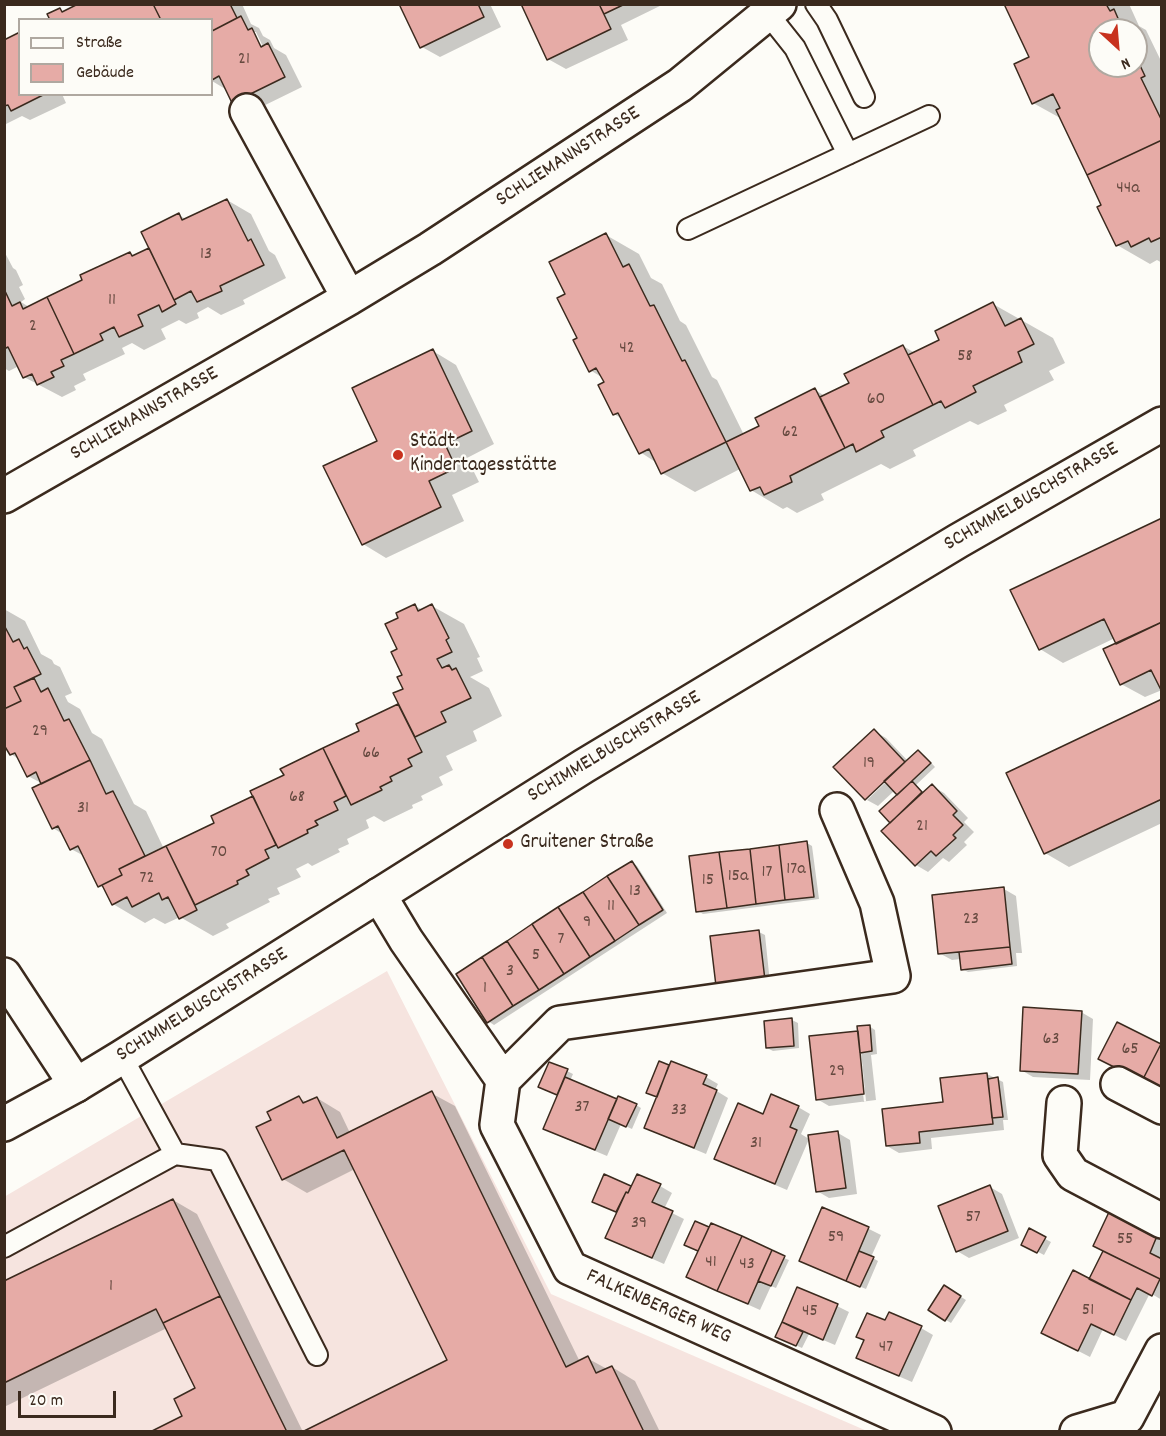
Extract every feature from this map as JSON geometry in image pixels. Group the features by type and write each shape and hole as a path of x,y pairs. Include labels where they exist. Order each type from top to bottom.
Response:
{"street":[{"name":"SCHLIEMANNSTRASSE","path":"6,492 349,298 430,249 680,85 773,9"},
{"path":"247,111 349,298"},
{"name":"SCHIMMELBUSCHSTRASSE","path":"76,1084 584,766 948,547 1161,423"},
{"path":"379,895 406,940 503,1080 560,1023 893,976 877,903 837,810"},
{"path":"4,975 76,1084 4,1124"},
{"name":"FALKENBERGER WEG","path":"503,1080 497,1125 570,1268 934,1431"},
{"path":"1118,1084 1161,1107"},
{"path":"1064,1103 1060,1155 1073,1174 1161,1221"},
{"path":"1077,1431 1127,1417 1161,1351"}],"lane":[{"path":"816,4 827,20 864,97"},
{"path":"773,9 848,154"},
{"path":"688,229 929,116"},
{"path":"122,1057 175,1154"},
{"path":"4,1247 175,1154 218,1160 317,1355"}],"shaded area":[{"path":"387,971 551,1294 867,1431 5,1431 4,1197"}],"building":[{"path":"78,4 153,4 160,18 49,18 47,14 60,8 62,12"},
{"path":"153,4 230,4 237,18 213,30 213,18 160,18"},
{"path":"399,4 478,4 484,17 420,48"},
{"path":"521,4 599,4 611,29 547,60"},
{"path":"599,4 625,4 604,14"},
{"path":"1004,4 1106,4 1110,11 1114,9 1118,18 1088,18 1088,78 1141,78 1162,121 1162,140 1087,175 1056,110 1060,108 1053,94 1032,104 1014,64 1029,57"},
{"path":"241,16 248,30 252,28 261,47 268,43 285,77 232,103 219,76 213,79 213,30"},
{"path":"18,33 18,96 41,96 11,111 8,105 4,106 4,40"},
{"path":"1162,140 1162,237 1151,242 1149,238 1131,247 1128,241 1116,246 1097,207 1101,205 1087,175"},
{"path":"227,199 248,241 251,239 264,265 220,286 222,291 197,302 191,291 174,300 141,232 179,213 182,220"},
{"path":"606,233 623,267 629,264 650,306 654,305 682,361 685,360 726,442 661,474 649,449 639,454 618,413 613,415 598,385 604,382 596,368 589,372 573,340 577,338 557,298 565,294 549,262"},
{"path":"149,248 176,304 162,312 159,305 138,315 143,326 119,337 114,327 100,334 103,340 74,354 47,297 82,280 80,275 130,252 132,256"},
{"path":"5,291 12,306 20,302 23,309 47,297 74,354 61,360 64,366 51,372 54,377 37,385 32,374 23,378 8,347 4,349"},
{"path":"993,302 1005,326 1021,318 1034,344 1018,352 1022,362 973,386 976,392 945,408 941,401 933,405 908,355 939,340 935,331"},
{"path":"903,345 933,405 881,431 884,437 856,452 853,444 845,448 820,397 849,383 844,374"},
{"name":"Städt. Kindertagesstätte","path":"433,349 472,431 445,444 456,468 429,481 441,507 362,545 323,466 377,441 352,388"},
{"path":"815,388 845,448 790,476 792,482 764,495 760,487 750,491 726,442 759,426 755,418"},
{"path":"1162,518 1162,622 1116,644 1104,619 1039,650 1010,590"},
{"path":"415,604 418,611 432,604 449,638 446,640 452,652 437,659 442,668 449,665 452,670 456,668 471,698 441,712 446,722 415,737 393,693 403,689 397,677 402,675 391,652 397,649 385,624 398,618 396,613"},
{"path":"1162,622 1162,692 1151,670 1120,685 1103,649"},
{"path":"4,625 13,642 19,639 24,649 27,647 41,674 14,687 21,701 4,709"},
{"path":"34,678 41,692 48,688 64,721 69,719 90,760 41,784 36,772 27,777 15,753 10,755 4,745 4,709 21,701 14,687"},
{"path":"1162,699 1162,799 1044,854 1006,773"},
{"path":"398,704 422,752 408,759 412,766 390,777 392,781 380,787 382,790 351,805 323,748 359,731 356,724"},
{"path":"874,729 905,762 865,800 833,767"},
{"path":"323,748 346,796 334,802 338,810 315,821 318,825 307,830 308,833 278,848 250,791 284,775 280,769"},
{"path":"918,750 931,763 897,795 884,781"},
{"path":"90,760 106,794 113,791 145,856 119,869 122,875 98,887 78,846 70,850 58,826 52,829 32,788"},
{"path":"912,781 922,792 890,823 879,811"},
{"path":"932,784 957,811 953,815 963,825 953,835 956,838 936,856 931,851 915,866 881,831"},
{"path":"253,796 276,845 265,850 269,858 246,870 249,875 237,881 238,884 195,905 166,846 214,823 211,816"},
{"path":"807,841 814,897 785,900 779,845"},
{"path":"779,845 785,900 756,904 750,849"},
{"path":"166,846 197,910 179,919 168,897 162,900 159,893 132,907 127,897 112,905 102,885 122,875 119,869"},
{"path":"750,849 756,904 727,908 719,852"},
{"path":"719,852 727,908 696,912 689,856"},
{"path":"632,861 663,910 639,925 607,876"},
{"path":"607,876 639,925 615,941 583,892"},
{"path":"1004,887 1010,947 938,954 932,895"},
{"path":"583,892 615,941 590,957 558,907"},
{"path":"558,907 590,957 564,974 532,924"},
{"path":"532,924 564,974 539,990 507,941"},
{"path":"759,930 765,980 716,986 710,936"},
{"path":"507,941 539,990 513,1006 482,957"},
{"path":"1010,947 1012,964 961,970 959,952"},
{"path":"482,957 513,1006 487,1023 456,974"},
{"path":"1023,1007 1082,1011 1078,1074 1020,1071"},
{"path":"792,1018 794,1046 766,1048 764,1021"},
{"path":"1117,1022 1161,1044 1142,1081 1098,1059"},
{"path":"870,1025 872,1051 860,1053 857,1026"},
{"path":"858,1031 864,1094 816,1100 809,1036"},
{"path":"1162,1044 1162,1090 1142,1081"},
{"path":"659,1061 669,1065 657,1097 646,1093"},
{"path":"671,1061 707,1075 703,1084 717,1090 694,1148 644,1128"},
{"path":"549,1062 568,1069 557,1095 538,1087"},
{"path":"987,1073 993,1124 919,1132 920,1143 886,1146 882,1109 943,1102 940,1078"},
{"path":"565,1077 617,1099 595,1150 543,1129"},
{"path":"998,1077 1003,1117 992,1118 988,1079"},
{"path":"432,1091 566,1367 588,1356 596,1373 612,1366 644,1432 302,1432 447,1360 344,1150 282,1180 256,1127 271,1120 267,1112 299,1096 303,1103 317,1097 337,1138"},
{"path":"771,1094 799,1106 790,1127 797,1130 775,1184 714,1159 738,1103 763,1114"},
{"path":"618,1096 637,1104 626,1127 608,1119"},
{"path":"838,1131 846,1188 816,1192 808,1135"},
{"path":"604,1174 631,1186 616,1212 592,1202"},
{"path":"637,1174 661,1184 652,1202 673,1211 652,1258 605,1238"},
{"path":"990,1185 1008,1231 956,1252 938,1206"},
{"path":"173,1199 220,1296 163,1323 156,1309 4,1383 4,1281"},
{"path":"822,1207 869,1227 846,1281 799,1261"},
{"path":"1109,1212 1157,1236 1150,1253 1162,1259 1160,1279 1093,1246"},
{"path":"695,1221 709,1227 698,1251 684,1245"},
{"path":"711,1223 742,1236 717,1291 686,1277"},
{"path":"1029,1228 1046,1237 1037,1253 1021,1245"},
{"path":"742,1236 772,1250 748,1304 717,1291"},
{"path":"772,1250 785,1256 771,1286 758,1281"},
{"path":"859,1251 874,1257 860,1287 846,1281"},
{"path":"1103,1251 1160,1279 1152,1296 1137,1288 1131,1300 1089,1279"},
{"path":"1073,1270 1131,1300 1114,1335 1091,1324 1078,1351 1041,1333"},
{"path":"944,1285 961,1296 945,1321 928,1310"},
{"path":"797,1287 838,1304 823,1340 782,1322"},
{"path":"220,1296 287,1432 150,1432 182,1416 174,1399 195,1388 163,1323"},
{"path":"889,1312 922,1326 899,1376 856,1358 864,1340 856,1337 867,1313 885,1320"},
{"path":"782,1322 803,1332 796,1346 775,1337"}],"place":[{"name":"Städt. Kindertagesstätte","path":"398,455"},
{"name":"Gruitener Straße","path":"508,844"}]}
